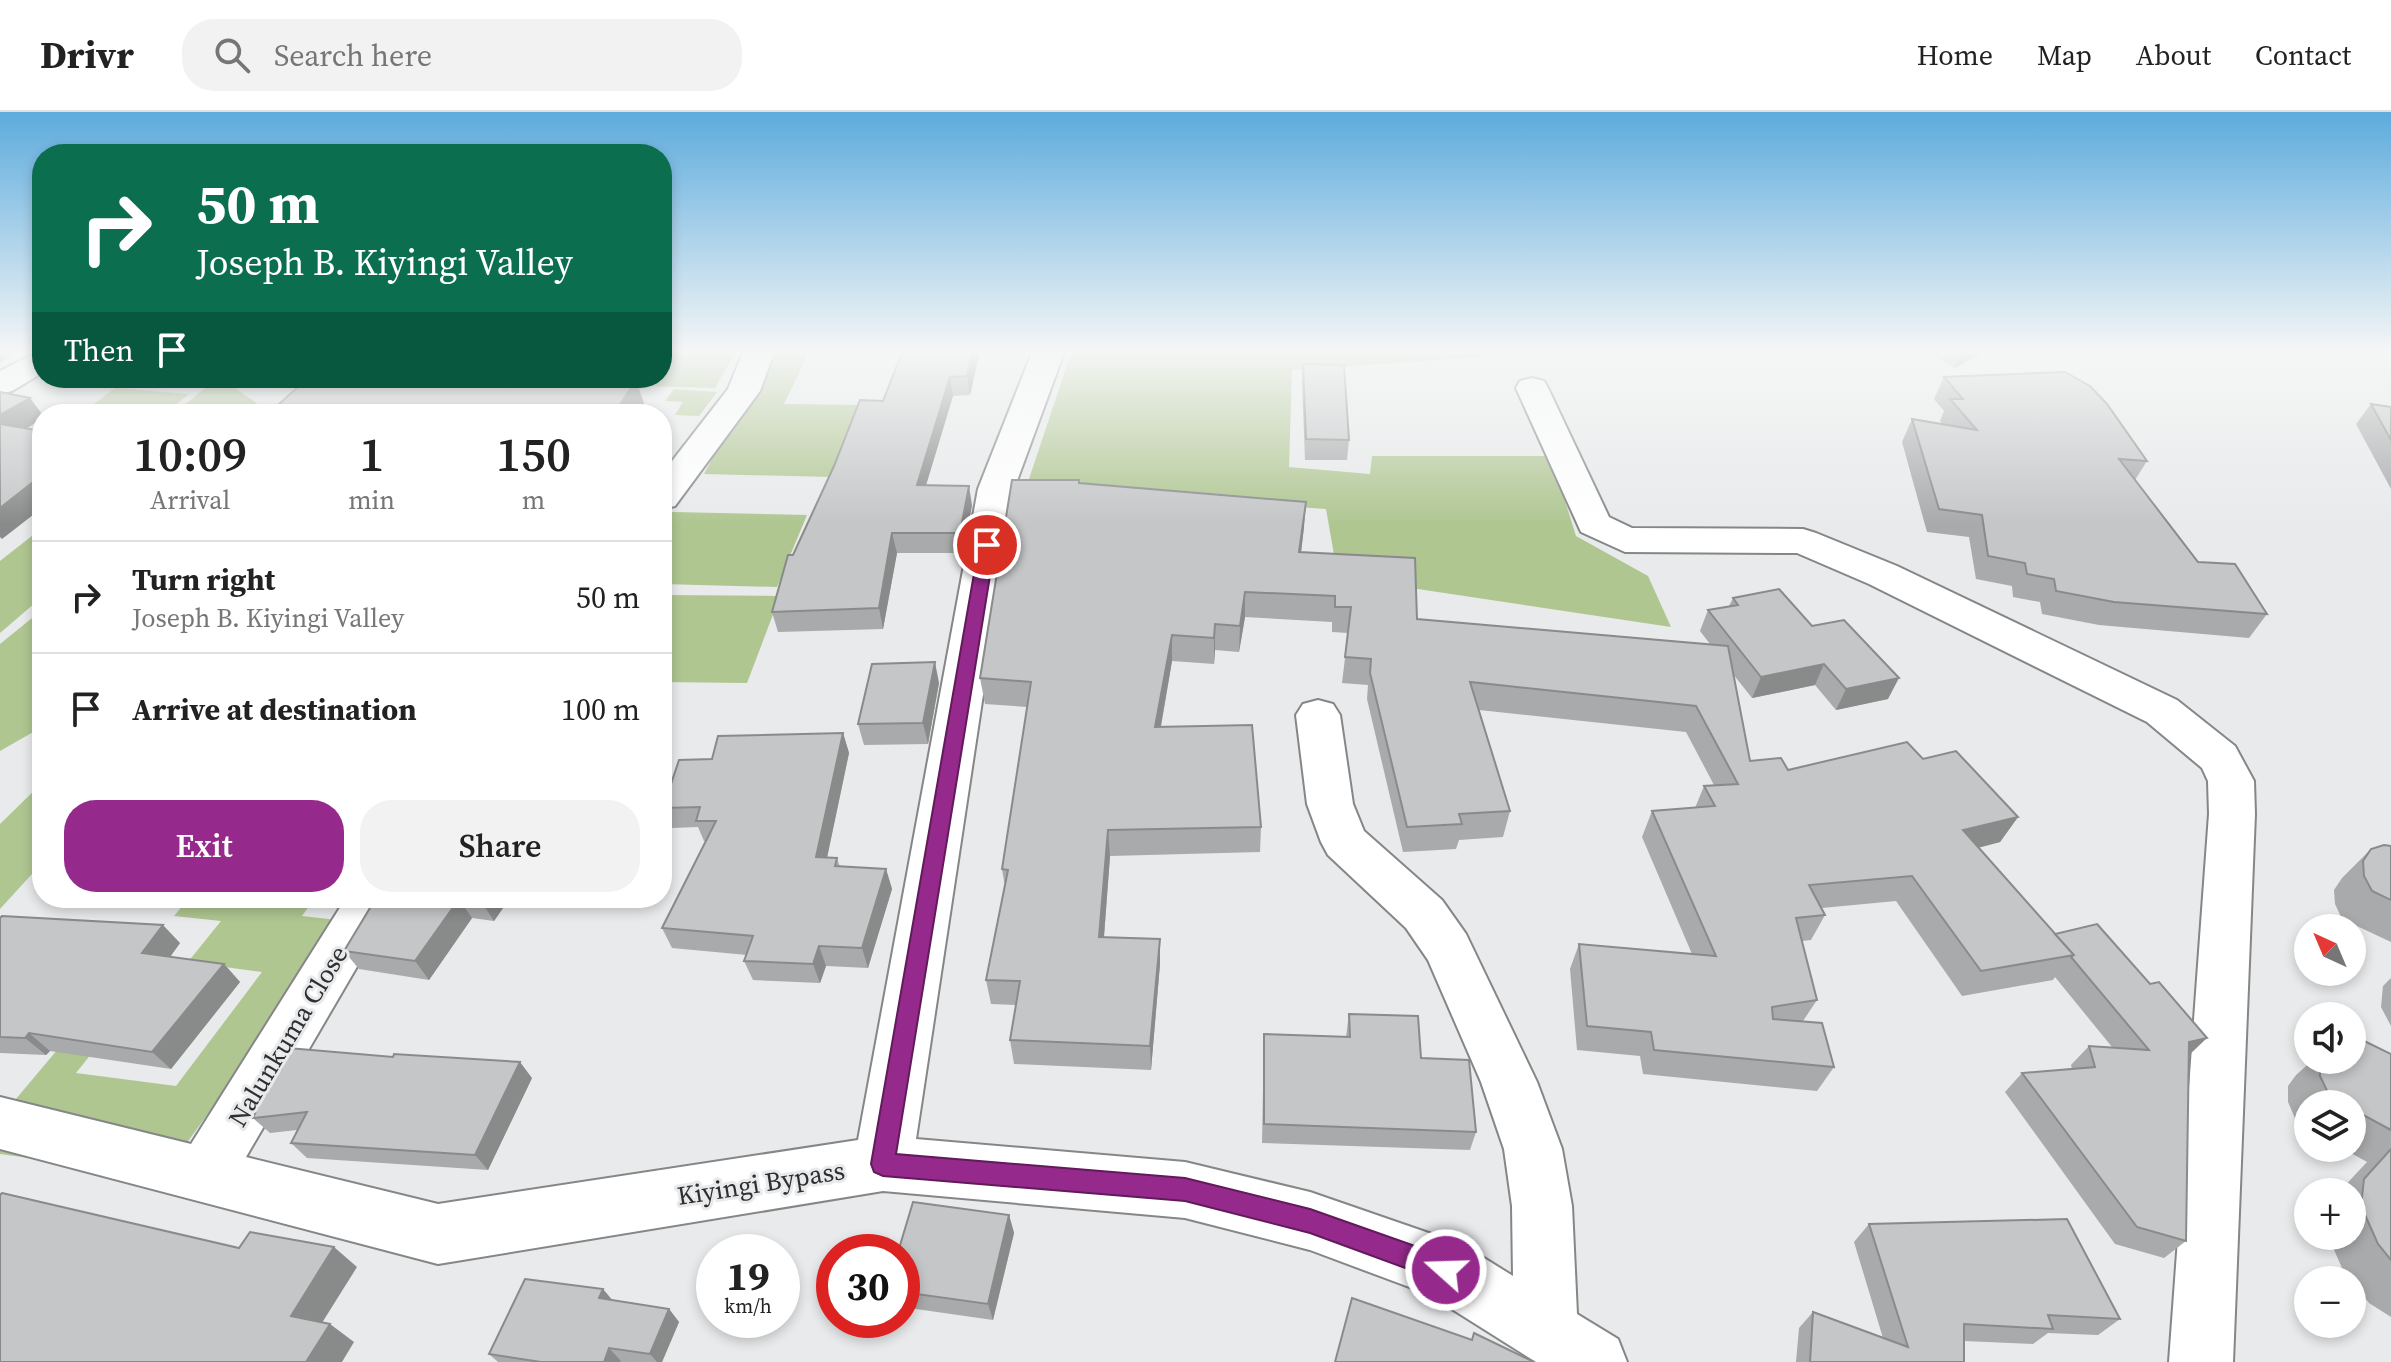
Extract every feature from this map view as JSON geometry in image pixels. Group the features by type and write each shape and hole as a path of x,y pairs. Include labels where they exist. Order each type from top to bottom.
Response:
{"street":[{"path":"672,485 731,408"},
{"path":"883,1164 996,489 1027,408"},
{"path":"1541,408 1594,524 1607,533 1625,540 1803,541 1883,575 2162,711 2219,758 2231,781 2232,814 2201,1362"},
{"path":"1318,715 1330,804 1345,842 1424,914 1448,949 1514,1095 1533,1149 1542,1206 1546,1331"},
{"name":"Nalunkuma Close","path":"204,1175 366,908"},
{"name":"Kiyingi Bypass","path":"0,1123 438,1234 883,1164 1199,1193 1310,1221 1446,1270 1595,1362"}],"green space":[{"path":"679,408 705,408 699,416 675,415"},
{"path":"739,408 860,408 832,477 704,474"},
{"path":"1053,408 1291,408 1289,467 1370,474 1372,456 1551,456 1576,536 1648,576 1671,627 1338,577 1326,509 1026,488"},
{"path":"672,512 807,515 777,587 672,584"},
{"path":"32,536 32,606 0,633 0,561"},
{"path":"672,595 780,596 747,683 672,682"},
{"path":"32,618 32,733 0,751 0,644"},
{"path":"32,793 32,874 0,909 0,824"},
{"path":"181,908 308,908 302,916 347,921 163,1176 0,1154 0,1118 100,999 132,1003 76,1073 176,1086 262,972 188,962 221,921 174,916"}],"building":[{"path":"857,408 940,408 917,485 969,486 960,533 892,533 879,608 772,612 788,555 793,555"},
{"path":"1305,408 1347,408 1349,440 1306,439"},
{"path":"1958,408 2110,408 2147,461 2119,459 2198,562 2235,564 2267,614 2114,602 2056,591 2054,579 2027,574 2025,563 1988,556 1982,515 1939,509 1912,419 1977,430"},
{"path":"2373,408 2391,408 2391,440"},
{"path":"0,424 32,429 32,483 0,508"},
{"path":"1012,480 1079,480 1079,483 1306,502 1299,552 1415,558 1417,619 1728,646 1750,761 1781,758 1788,770 1907,742 1923,759 1956,751 2018,817 1963,830 2074,955 1981,971 1912,876 1809,885 1825,915 1796,918 1817,1000 1772,1007 1773,1019 1822,1023 1834,1067 1654,1050 1651,1032 1587,1026 1579,944 1716,956 1652,811 1715,806 1704,786 1738,784 1696,706 1470,682 1510,811 1459,814 1462,824 1407,827 1370,673 1371,659 1345,657 1351,607 1335,607 1335,596 1245,592 1240,626 1215,624 1214,638 1172,635 1155,727 1252,725 1261,827 1108,830 1099,937 1160,939 1150,1046 1010,1040 1020,981 986,980 1008,870 1002,869 1031,682 980,678"},
{"path":"1779,589 1812,626 1844,620 1899,678 1846,689 1824,664 1761,677 1708,610 1738,605 1733,598"},
{"path":"935,662 923,723 858,724 872,664"},
{"path":"843,733 816,857 837,858 835,866 886,869 862,948 819,946 813,964 744,961 753,936 662,928 716,821 696,821 700,807 672,808 672,781 679,760 712,759 718,736"},
{"path":"2391,846 2391,900 2372,891 2364,876 2363,861 2371,849"},
{"path":"370,908 453,908 415,961 344,951"},
{"path":"2,916 163,925 142,953 224,964 152,1052 29,1033 25,1038 0,1037"},
{"path":"2097,924 2150,984 2159,982 2207,1038 2189,1042 2186,1241 2137,1227 2022,1073 2095,1067 2089,1046 2149,1050 2055,934"},
{"path":"1349,1014 1418,1016 1421,1058 1469,1060 1476,1132 1264,1124 1264,1034 1350,1037"},
{"path":"2366,1042 2391,1054 2391,1130 2366,1117 2366,1090 2327,1090 2320,1076 2366,1074"},
{"path":"288,1048 393,1057 394,1054 520,1062 475,1155 291,1143 307,1112 253,1118 269,1080 275,1070 281,1070"},
{"path":"2391,1149 2391,1260 2378,1244 2366,1217 2365,1178"},
{"path":"2,1193 239,1248 250,1232 334,1247 291,1316 330,1324 306,1362 0,1362"},
{"path":"913,1202 1009,1215 988,1304 920,1295 920,1234 903,1234"},
{"path":"2067,1219 2120,1319 2048,1315 2053,1329 1964,1324 1964,1362 1810,1362 1813,1312 1908,1347 1869,1224"},
{"path":"525,1279 603,1289 599,1298 669,1309 650,1354 609,1348 604,1362 541,1362 489,1354"},
{"path":"1352,1298 1472,1340 1474,1333 1534,1362 1335,1362"}],"route":[{"path":"987,545 883,1164 1185,1190 1310,1221 1446,1270"}]}
